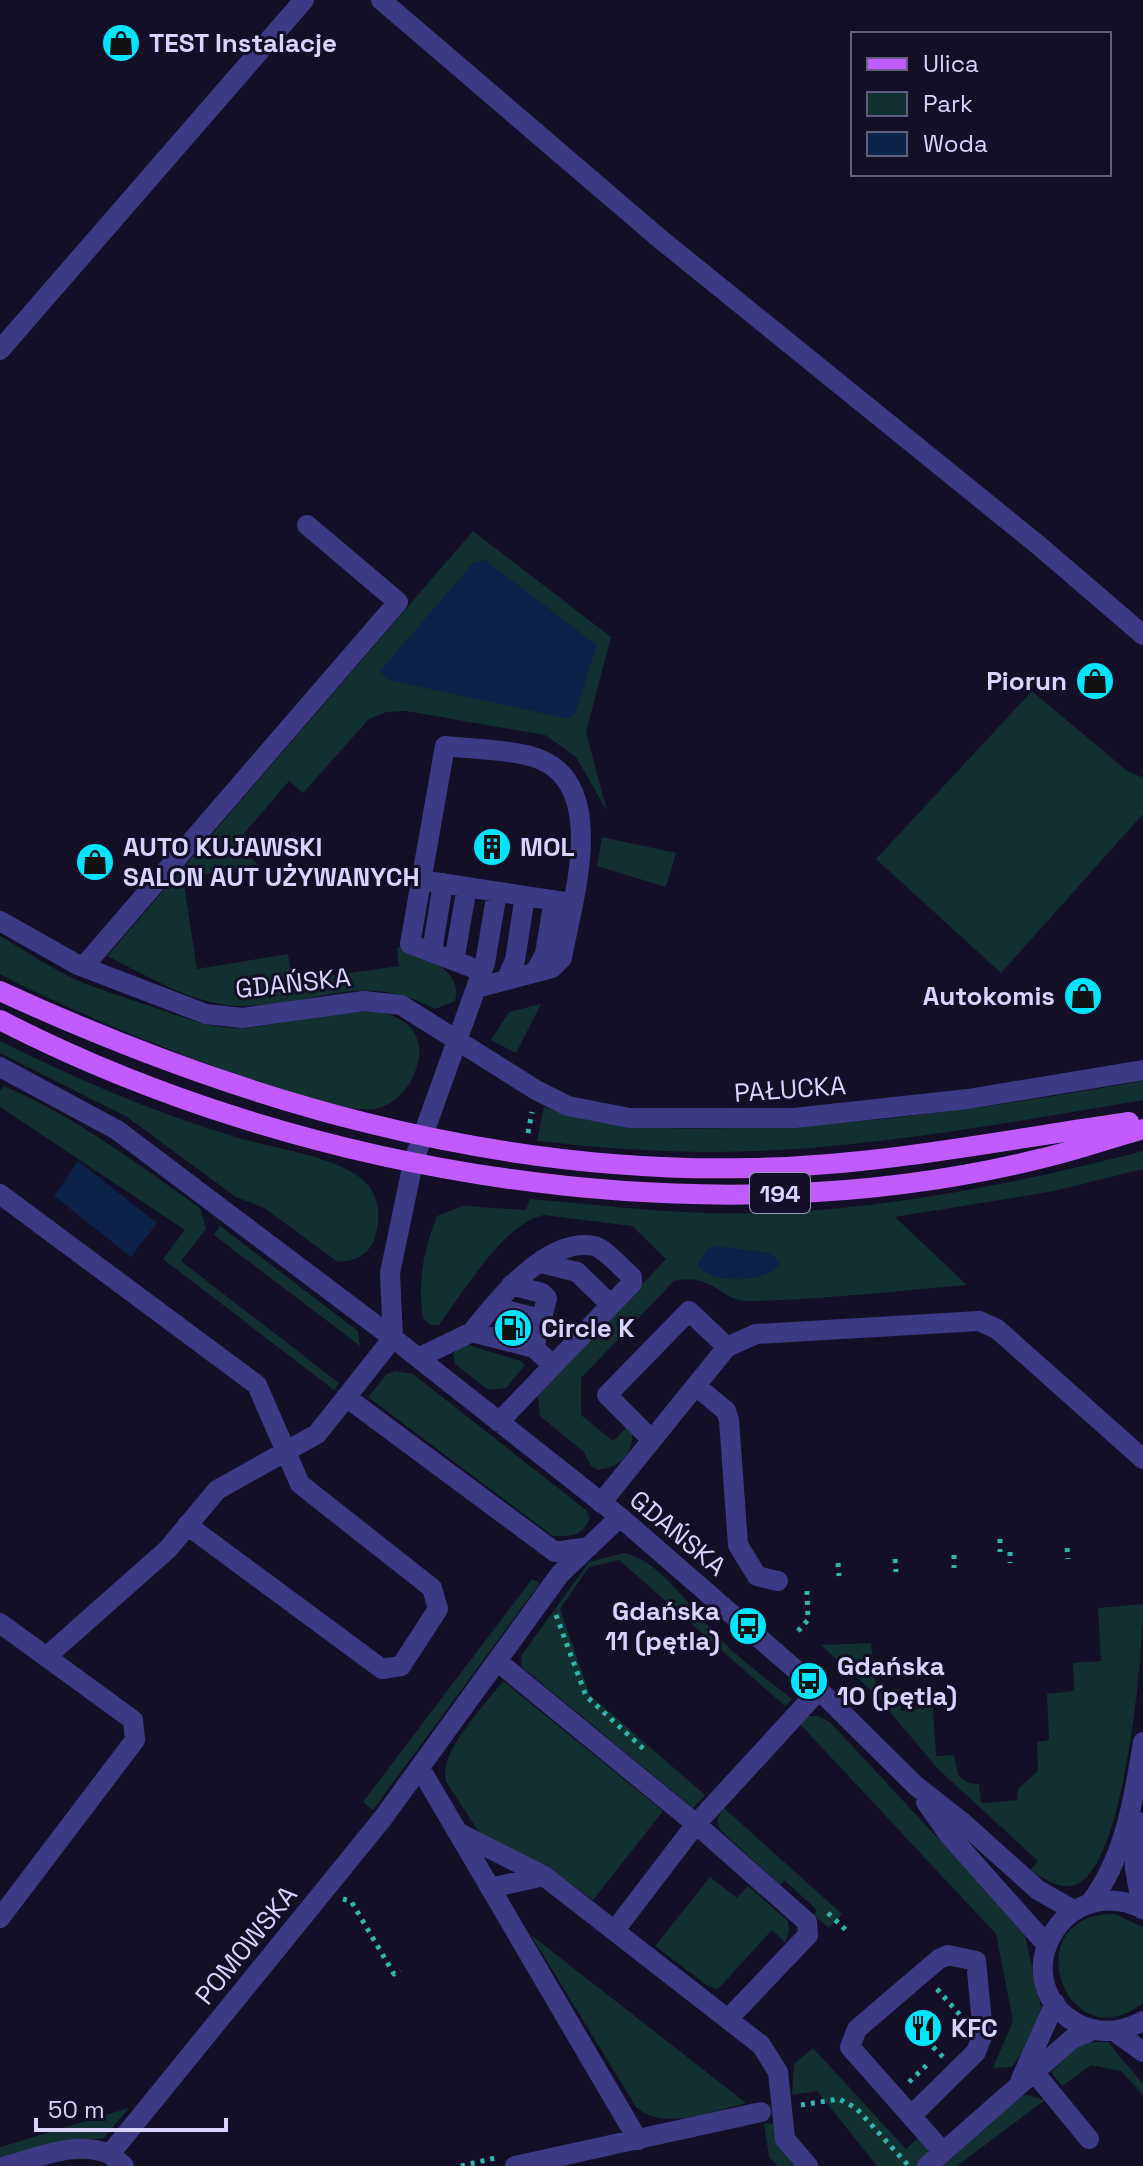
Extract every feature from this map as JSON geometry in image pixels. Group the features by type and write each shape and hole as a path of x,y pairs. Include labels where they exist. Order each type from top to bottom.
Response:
{"main road":[{"name":"194","path":"0,991 87,1030 221,1081 353,1121 420,1136 585,1163 754,1168 865,1161 1143,1120"},
{"name":"194","path":"0,1020 113,1070 216,1109 413,1163 593,1190 663,1194 795,1193 935,1178 1038,1160 1143,1129"}],"street":[{"path":"381,0 659,238 1037,544 1143,635"},
{"path":"0,350 291,4"},
{"path":"83,967 398,602 307,525"},
{"path":"445,746 532,756 554,770 579,801 583,832 562,901 562,958 552,968 506,980 479,979 454,961 410,944 445,746"},
{"path":"421,880 562,901"},
{"path":"432,952 443,883"},
{"path":"454,961 467,887"},
{"path":"46,1657 168,1549 217,1490 317,1434 393,1338 390,1273 413,1163 420,1136 479,979 497,892"},
{"path":"506,980 515,960 525,896"},
{"name":"GDAŃSKA","path":"0,921 83,967 206,1014 242,1018 383,1001 401,1005 457,1042"},
{"name":"PAŁUCKA","path":"457,1042 568,1106 630,1118 794,1118 968,1099 1143,1070"},
{"name":"GDAŃSKA","path":"0,1067 117,1130 393,1338 620,1517 819,1690 915,1785 961,1821 1038,1890 1081,1907"},
{"path":"0,1194 257,1385 300,1484 432,1588 438,1609 401,1666 382,1669 187,1525"},
{"path":"418,1358 472,1332 511,1285 566,1245 597,1246 632,1277 632,1283 499,1422"},
{"path":"541,1263 577,1272 611,1305"},
{"path":"511,1285 542,1293 547,1298 534,1348"},
{"path":"492,1307 541,1319"},
{"path":"652,1440 607,1395 689,1311 727,1347"},
{"path":"601,1503 727,1347 756,1334 979,1321 997,1329 1143,1459"},
{"path":"472,1332 534,1348 553,1365"},
{"path":"696,1386 726,1411 729,1420 738,1545 757,1576 778,1581"},
{"path":"346,1397 555,1552 589,1547"},
{"name":"POMOWSKA","path":"6,2166 76,2148 94,2148 117,2160 383,1818 560,1574 620,1517"},
{"path":"0,1623 133,1720 135,1740 0,1918"},
{"path":"497,1661 696,1824 807,1922 808,1935 730,2017"},
{"path":"615,1930 696,1824 819,1690"},
{"path":"1143,1742 1135,1796 1135,1868 1143,1909"},
{"path":"420,1768 638,2140"},
{"name":"GDAŃSKA","path":"915,1785 949,1835 1047,1945"},
{"path":"1135,1796 1113,1866 1081,1907 1058,1925 1047,1945 1044,1975 1055,2003 1072,2020 1104,2030 1143,2052"},
{"path":"457,1832 544,1876 730,2017 761,2045 778,2072 785,2139 808,2166"},
{"path":"490,1888 544,1876"},
{"path":"1081,1907 1117,1900 1143,1909"},
{"path":"911,2116 976,2052 983,2034 976,1961 948,1955 857,2029 850,2047 894,2096 911,2116 943,2152"},
{"path":"855,2053 865,2034 939,1967 948,1966 967,1977 976,2052"},
{"path":"1017,2086 1055,2003"},
{"path":"927,2166 1072,2039 1143,2021"},
{"path":"1034,2072 1089,2139"},
{"path":"515,2166 761,2112"}],"path":[{"path":"527,1142 536,1090"},
{"path":"1000,1539 1000,1552"},
{"path":"1067,1548 1068,1559"},
{"path":"1010,1552 1010,1563"},
{"path":"954,1555 954,1568"},
{"path":"895,1559 896,1572"},
{"path":"838,1563 839,1576"},
{"path":"798,1631 808,1620 807,1591"},
{"path":"544,1619 553,1606 586,1696 657,1760"},
{"path":"333,1897 351,1901 394,1974 400,1970"},
{"path":"826,1912 849,1933"},
{"path":"927,1978 969,2026"},
{"path":"894,2096 949,2044"},
{"path":"782,2108 839,2099 856,2108 909,2166"}],"green space":[{"path":"473,531 611,637 586,732 607,811 576,757 545,735 406,711 386,712 369,719 303,793 289,781 235,844 259,865 183,878 197,969 288,954 292,981 399,966 397,948 403,946 431,960 448,973 454,981 455,1001 435,1009 409,997 362,990 270,1004 226,1005 173,989 107,956"},
{"path":"1032,691 1126,770 1143,778 1143,814 1001,973 876,859"},
{"path":"602,837 676,853 666,887 597,866"},
{"path":"0,936 79,981 211,1025 247,1028 339,1013 381,1013 403,1021 413,1031 419,1049 418,1063 403,1092 391,1103 375,1109 346,1107 302,1096 188,1057 75,1010 0,974"},
{"path":"541,1004 516,1053 491,1040 509,1012"},
{"path":"0,1041 143,1105 232,1136 320,1158 352,1172 364,1181 376,1200 378,1222 373,1243 361,1256 338,1262 264,1208 236,1197 127,1117 0,1053"},
{"path":"1143,1081 1143,1100 962,1130 826,1147 688,1152 537,1141 544,1107 593,1121 642,1127 794,1126 944,1112"},
{"path":"4,1086 81,1126 200,1208 206,1229 181,1261 339,1383 334,1390 163,1259 185,1230 0,1107 0,1091"},
{"path":"1143,1151 1143,1169 1054,1191 895,1217 967,1285 747,1301 731,1297 698,1280 674,1281 581,1378 581,1415 613,1441 627,1427 632,1433 630,1448 623,1459 598,1470 591,1466 584,1452 540,1416 538,1396 666,1259 632,1226 544,1215 529,1221 514,1231 486,1261 439,1325 430,1325 423,1318 421,1279 432,1228 437,1216 463,1206 526,1210 530,1199 706,1213 814,1210 870,1205 982,1187"},
{"path":"220,1226 358,1331 360,1346 214,1235"},
{"path":"468,1345 521,1361 525,1365 506,1388 488,1390 455,1364 453,1354 457,1348"},
{"path":"396,1371 413,1374 586,1510 590,1518 583,1529 571,1535 553,1536 368,1397 387,1374"},
{"path":"624,1553 651,1565 664,1576 728,1647 792,1699 785,1706 619,1560 589,1567 560,1609 590,1695 705,1795 693,1808 522,1667 521,1656 589,1562"},
{"path":"532,1579 540,1583 373,1810 363,1802"},
{"path":"1143,1604 1135,1710 1118,1802 1107,1841 1092,1870 1075,1885 1069,1886 1051,1882 1030,1870 1038,1861 938,1769 875,1694 821,1645 871,1643 876,1690 899,1689 901,1711 933,1707 936,1756 954,1755 963,1780 979,1784 981,1803 1017,1800 1018,1789 1038,1771 1037,1742 1049,1740 1047,1694 1074,1691 1073,1663 1101,1661 1098,1608"},
{"path":"503,1681 663,1811 593,1900 548,1867 480,1834 447,1783 445,1772 455,1745"},
{"path":"807,1716 818,1716 830,1722 1024,1931 1041,2008 1032,2039 1012,2067 993,2068 1013,2021 996,1934 799,1723"},
{"path":"724,1808 842,1914 829,1928 814,1915 817,1910 784,1880 780,1885 720,1830 717,1819"},
{"path":"710,1877 737,1898 748,1886 788,1921 789,1932 785,1942 772,1930 718,1989 708,1986 655,1946"},
{"path":"1115,1914 1143,1927 1143,2003 1115,2017 1091,2015 1073,2001 1062,1981 1058,1958 1065,1936 1084,1920"},
{"path":"531,1935 746,2103 674,2119 647,2114 636,2107"},
{"path":"1090,2042 1108,2042 1143,2084 1143,2095 1121,2071 1091,2065 1062,2086 1051,2072 1076,2048"},
{"path":"813,2048 906,2149 919,2137 932,2152 1014,2097 1027,2095 1045,2100 957,2166 877,2166 817,2091 792,2095 794,2064"},
{"path":"129,2108 103,2139 74,2139 0,2160 0,2147"},
{"path":"764,2123 773,2124 783,2148 798,2166 777,2166 769,2157"}],"water":[{"path":"485,560 597,645 575,714 569,719 388,680 380,671 474,562"},
{"path":"78,1161 157,1223 131,1257 54,1196"},
{"path":"709,1247 772,1253 781,1264 764,1275 752,1278 715,1276 697,1266"}],"place":[{"name":"TEST Instalacje","path":"121,43"},
{"name":"Piorun","path":"1095,681"},
{"name":"MOL","path":"492,847"},
{"name":"AUTO KUJAWSKI SALON AUT UŻYWANYCH","path":"95,862"},
{"name":"Autokomis","path":"1083,996"},
{"name":"Circle K","path":"513,1328"},
{"name":"Gdańska 11 (pętla)","path":"748,1626"},
{"name":"Gdańska 10 (pętla)","path":"809,1681"},
{"name":"KFC","path":"923,2028"}]}
